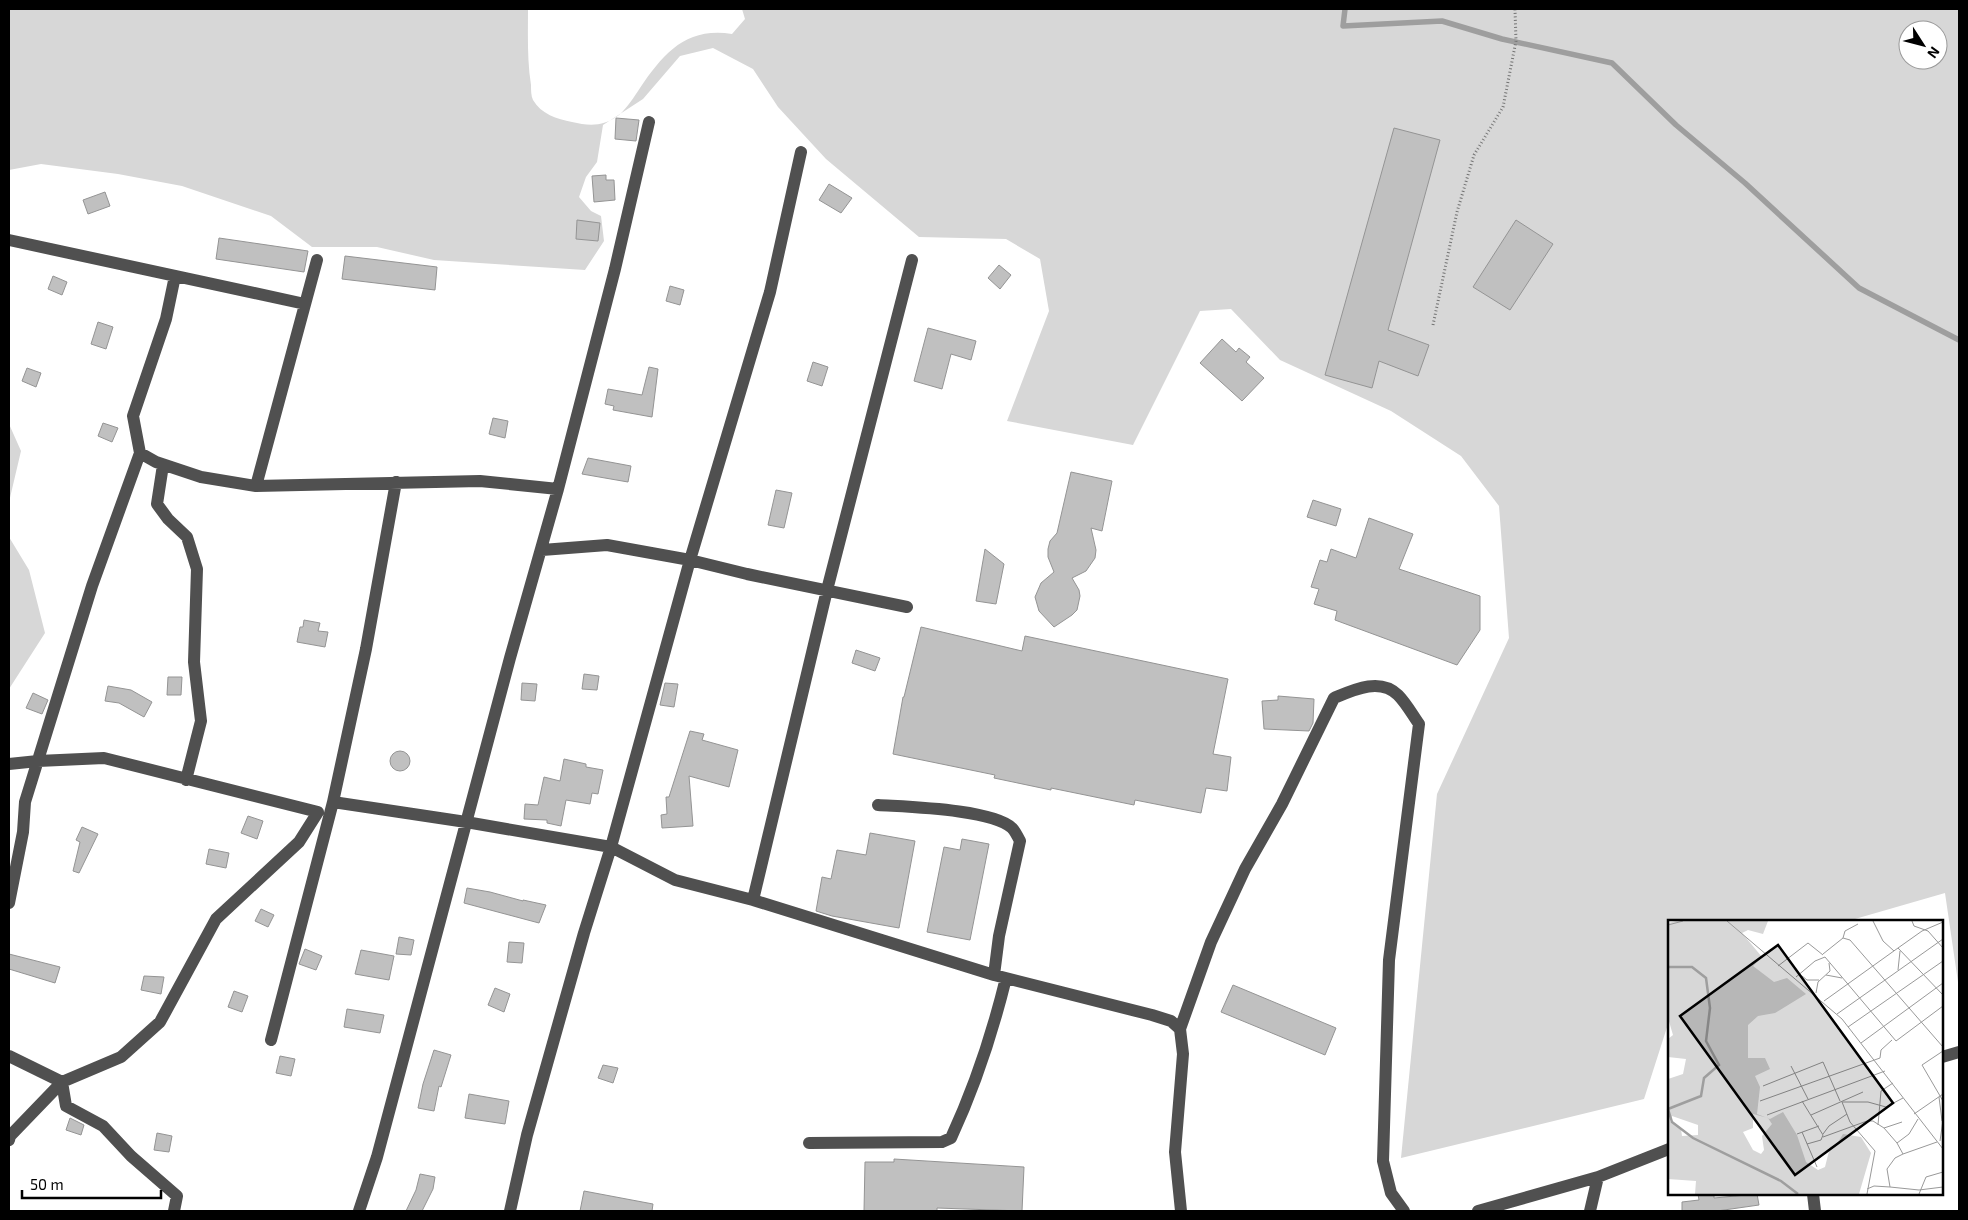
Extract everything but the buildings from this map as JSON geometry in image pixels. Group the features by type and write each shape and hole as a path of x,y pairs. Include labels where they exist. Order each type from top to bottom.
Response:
{"street":[{"path":"359,1211 379,1147 510,658 542,550 615,269 649,122"},
{"path":"510,1211 529,1126 611,847 690,560 770,292 801,152"},
{"path":"9,240 305,304"},
{"path":"256,486 317,260"},
{"path":"753,900 828,590 912,260"},
{"path":"9,904 24,832 25,802 92,586 140,453 133,416 166,319 176,276"},
{"path":"140,453 164,465 201,477 256,486 480,482 558,489"},
{"path":"164,465 158,504 168,519 187,537 197,568 194,662 201,721 186,780"},
{"path":"271,1040 332,802 366,649 396,482"},
{"path":"542,550 607,545 690,560 907,607"},
{"path":"1181,1211 1175,1152 1183,1054 1180,1029 1211,942 1245,869 1282,804 1334,698 1362,686 1386,688 1397,694 1419,724 1389,960 1383,1160 1391,1193 1404,1211"},
{"path":"9,764 104,758 318,812 299,842 216,919 160,1022 121,1057 62,1082 10,1136 9,1140"},
{"path":"332,802 466,822 611,847 675,880 753,900 1000,977 1152,1015 1171,1021 1180,1029"},
{"path":"809,1143 942,1142 952,1138 973,1089 991,1039 1000,977 999,936 1020,841 1012,828 994,818 942,810 878,805"},
{"path":"1943,1057 1959,1052"},
{"path":"9,1056 62,1082"},
{"path":"62,1082 66,1106 103,1126 131,1156 177,1196 174,1211"},
{"path":"1478,1211 1598,1177 1668,1149"},
{"path":"1590,1211 1598,1177"},
{"path":"1813,1195 1815,1211"}],"path":[{"path":"1434,325 1457,212 1474,155 1503,107 1516,41 1515,9"}],"shaded area":[{"path":"9,9 528,9 529,66 532,97 536,105 550,115 578,123 602,124 610,120 603,125 597,162 586,177 579,197 591,211 601,216 604,241 585,270 434,260 377,247 312,247 271,216 182,186 118,174 41,164 9,170"},
{"path":"742,9 1959,9 1959,989 1945,893 1851,920 1668,920 1668,1024 1644,1099 1401,1158 1437,794 1509,638 1499,506 1461,456 1391,411 1280,360 1231,309 1200,311 1133,445 1007,421 1049,311 1040,259 1006,239 919,237 826,159 778,107 753,69 713,48 680,56 643,99 620,114 658,64 678,45 702,35 716,33 732,34 745,19"},
{"path":"9,424 21,451 9,502"},
{"path":"9,537 29,570 45,633 9,689"}],"waterway":[{"path":"1345,9 1343,26 1442,21 1502,39 1612,63 1676,125 1745,183 1859,288 1959,340"}]}
